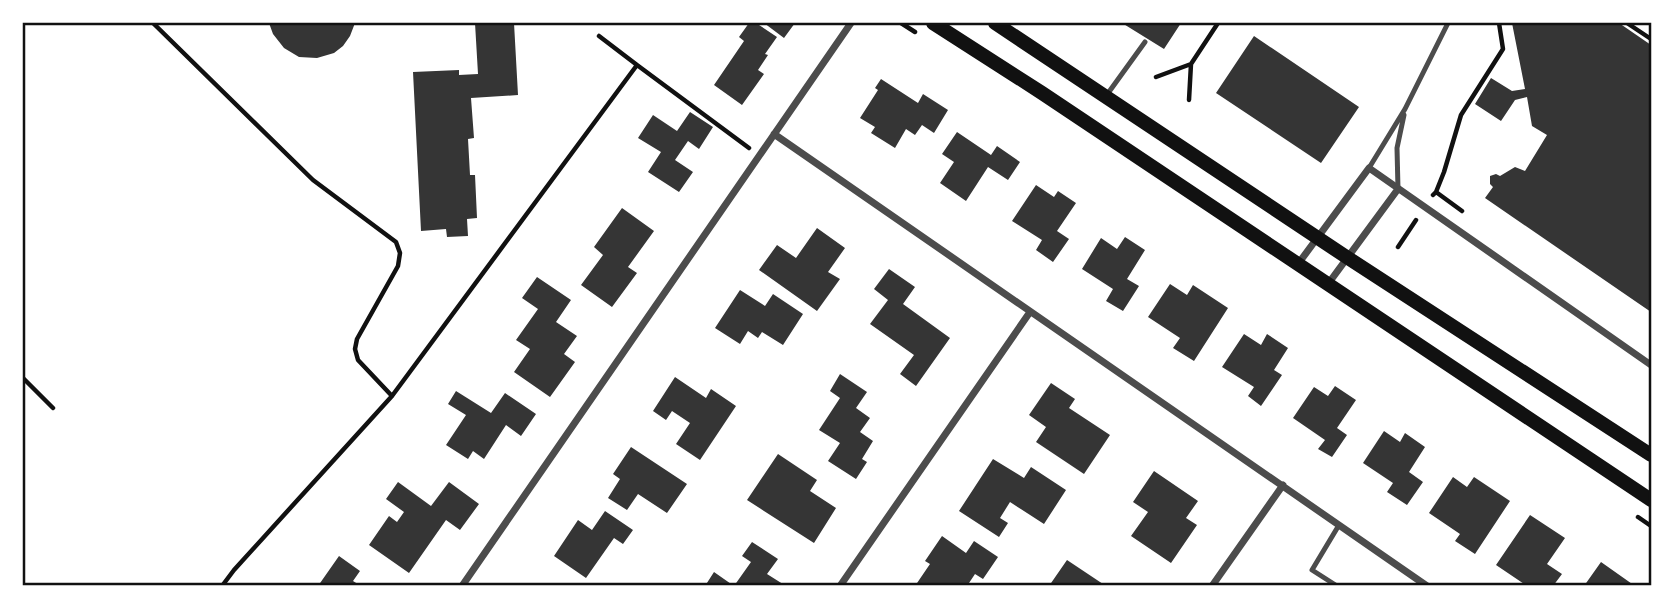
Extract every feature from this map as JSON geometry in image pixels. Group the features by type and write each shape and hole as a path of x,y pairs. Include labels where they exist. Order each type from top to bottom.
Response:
{"main road":[{"path":"933,23 1651,500"},
{"path":"995,23 1005,27 1348,258 1651,455"}],"street":[{"path":"462,586 851,23"},
{"path":"774,134 1427,586"},
{"path":"1298,264 1368,168 1651,365"},
{"path":"1328,285 1398,189"},
{"path":"840,586 1030,312"},
{"path":"1212,586 1283,485"}],"lane":[{"path":"1368,168 1405,109 1448,23"},
{"path":"1106,96 1145,42"},
{"path":"1398,189 1397,148 1405,109"},
{"path":"1337,586 1312,570 1339,525"}],"path":[{"path":"153,23 313,180 396,242 400,253 398,266 357,339 355,349 358,360 392,396"},
{"path":"1189,100 1191,64 1218,23"},
{"path":"1436,192 1461,115 1503,49 1499,23"},
{"path":"1627,23 1651,39"},
{"path":"599,36 759,156"},
{"path":"1156,77 1191,64"},
{"path":"222,586 392,396 637,65"},
{"path":"23,377 53,408"}],"building":[{"path":"269,23 355,23 343,46 334,53 317,58 299,57 284,48 273,34"},
{"path":"475,23 514,23 518,95 471,98 474,138 468,139 470,175 475,175 477,218 467,219 468,236 447,237 446,229 421,231 413,72 459,70 459,75 478,74"},
{"path":"749,23 756,23 777,37 758,70 764,74 742,105 714,85 744,41 739,37"},
{"path":"764,23 795,23 784,38"},
{"path":"1122,23 1181,23 1164,49"},
{"path":"1512,23 1619,23 1651,45 1651,312 1485,198 1493,187 1490,184 1490,176 1500,176 1515,167 1525,171 1547,135 1532,126 1527,97 1515,100 1501,121 1475,104 1491,78 1512,91 1525,89"},
{"path":"1254,36 1359,107 1321,163 1216,93"},
{"path":"881,79 918,103 923,94 948,110 934,133 922,125 915,135 906,129 895,148 871,133 875,127 860,118 878,90 875,88"},
{"path":"690,112 713,127 699,149 688,141 675,160 693,172 679,192 648,172 661,152 638,138 653,115 677,131"},
{"path":"957,132 991,155 997,146 1020,162 1008,180 988,167 966,201 940,183 954,162 942,154"},
{"path":"1036,185 1054,197 1058,191 1076,203 1057,231 1069,239 1053,262 1036,250 1042,240 1012,221"},
{"path":"622,208 654,231 628,267 637,273 612,307 581,285 603,255 594,247"},
{"path":"817,228 845,248 828,272 840,279 817,311 759,270 777,245 796,258"},
{"path":"1125,237 1145,250 1127,279 1139,286 1123,311 1106,301 1113,289 1082,269 1101,238 1117,249"},
{"path":"889,269 915,287 903,304 950,338 916,386 900,374 914,355 870,324 888,300 874,289"},
{"path":"537,277 571,300 556,322 577,336 564,354 575,362 550,397 514,372 530,349 516,340 538,309 522,298"},
{"path":"1170,284 1187,295 1193,285 1228,308 1194,361 1173,348 1180,338 1148,317"},
{"path":"740,290 765,306 773,294 803,314 783,345 762,332 758,338 748,331 740,344 715,328"},
{"path":"1244,334 1261,345 1267,334 1288,348 1274,370 1282,375 1261,406 1248,396 1254,387 1222,367"},
{"path":"840,374 867,392 856,408 870,418 860,432 873,441 862,459 867,462 856,479 828,461 840,443 819,430 840,398 830,391"},
{"path":"675,377 706,398 711,389 736,406 700,460 676,444 690,423 672,411 666,420 653,411"},
{"path":"1051,383 1075,399 1069,408 1110,435 1084,474 1036,442 1046,427 1029,415"},
{"path":"1335,386 1356,400 1337,428 1347,435 1332,457 1318,449 1325,440 1293,418 1314,387 1328,396"},
{"path":"456,391 491,413 505,393 536,414 521,436 506,425 484,459 473,451 468,459 446,445 466,415 448,404"},
{"path":"1384,431 1400,442 1405,433 1425,447 1409,472 1423,482 1407,505 1387,492 1393,483 1363,463"},
{"path":"631,447 687,484 667,513 638,494 627,510 608,498 620,479 613,474"},
{"path":"778,454 817,480 810,491 836,508 814,543 747,500"},
{"path":"993,459 1024,478 1031,467 1066,490 1044,524 1010,502 1000,518 1008,523 999,537 959,511"},
{"path":"1154,471 1198,501 1186,518 1197,525 1171,563 1131,536 1148,512 1133,502"},
{"path":"1453,477 1467,487 1474,477 1510,501 1475,554 1455,541 1460,534 1429,513"},
{"path":"398,482 431,506 449,482 479,504 460,530 446,520 409,573 369,545 389,516 397,522 404,512 386,499"},
{"path":"605,511 633,530 623,544 614,538 586,578 554,556 578,520 592,530"},
{"path":"1530,515 1565,538 1547,564 1562,574 1553,586 1527,586 1496,565"},
{"path":"942,536 966,553 974,541 998,557 983,579 975,574 967,586 915,586 930,564 925,561"},
{"path":"752,542 778,559 767,574 786,586 734,586 751,562 742,556"},
{"path":"339,556 360,571 353,581 361,586 318,586"},
{"path":"1067,560 1106,586 1049,586"},
{"path":"1601,562 1635,586 1584,586"},
{"path":"714,572 734,586 705,586"}]}
